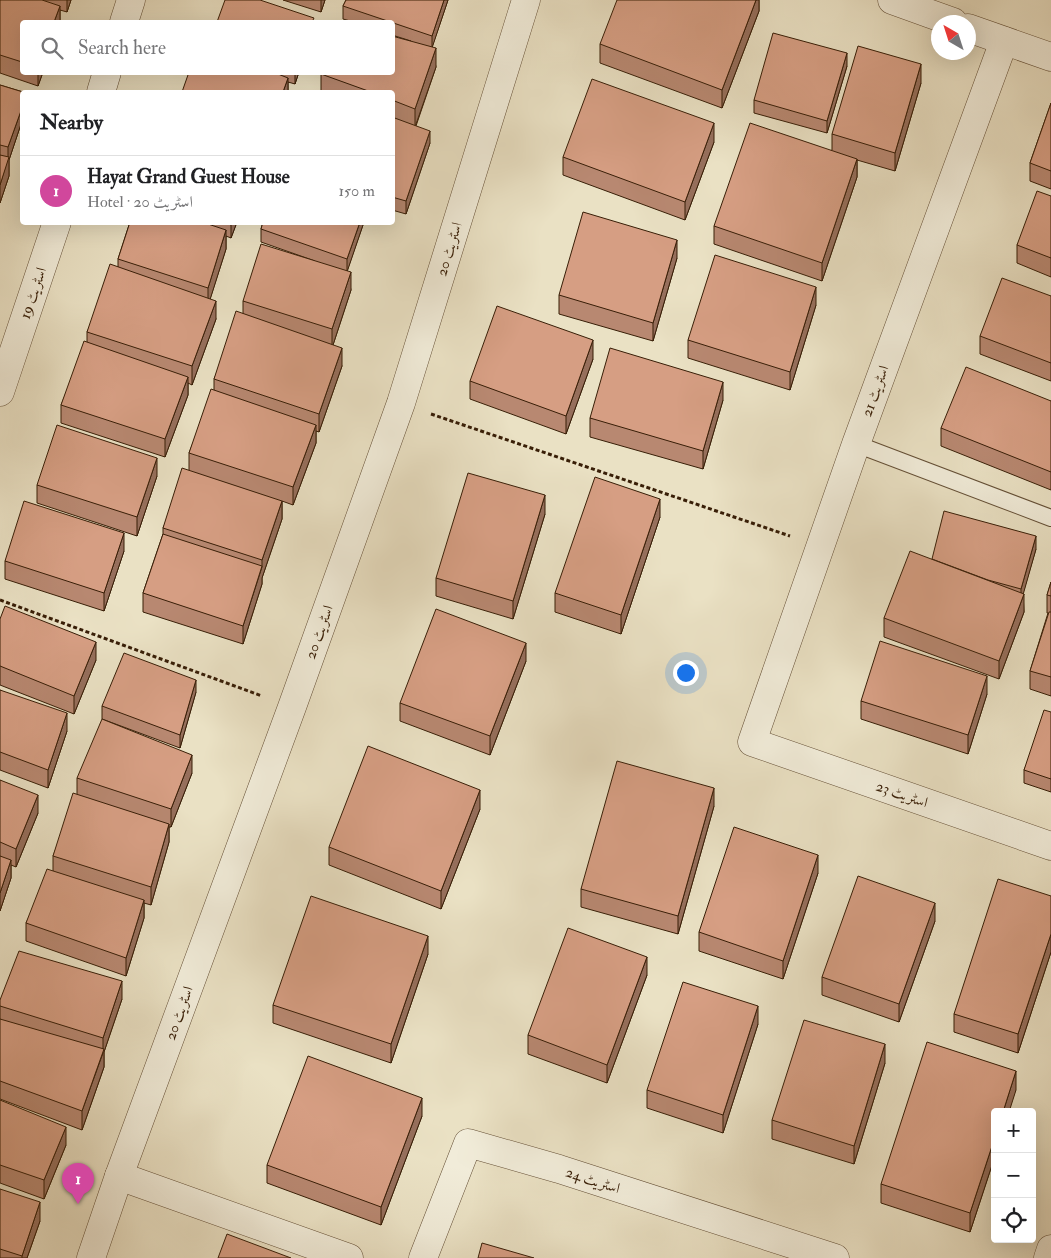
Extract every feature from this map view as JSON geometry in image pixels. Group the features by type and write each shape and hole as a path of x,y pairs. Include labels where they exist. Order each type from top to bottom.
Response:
{"street":[{"path":"125,20 131,0"},
{"name":"اسٹریٹ 20","path":"91,1258 119,1176 292,707 401,404 526,0"},
{"path":"892,0 946,15"},
{"path":"976,27 1004,41 1051,57"},
{"name":"اسٹریٹ 21","path":"752,742 856,444 1004,41"},
{"path":"101,90 106,75"},
{"name":"اسٹریٹ 19","path":"0,392 56,225"},
{"name":"اسٹریٹ 23","path":"752,742 1051,846"},
{"name":"اسٹریٹ 24","path":"423,1258 468,1143 560,1169 835,1258"},
{"path":"119,1176 349,1258"},
{"path":"1048,1258 1051,1249"}],"lane":[{"path":"856,444 1051,518"}],"path":[{"path":"401,404 821,547"},
{"path":"0,600 292,707"}],"building":[{"path":"0,0 42,0 60,6 55,20 20,20 20,61 0,55"},
{"path":"225,0 260,0 314,18 313,20 218,20"},
{"path":"346,0 444,0 432,36 395,24 395,20 385,20 343,6"},
{"path":"617,0 756,0 722,90 600,44"},
{"path":"773,33 847,53 827,121 754,100"},
{"path":"395,37 436,48 415,109 395,101 395,90 365,90 324,75 395,75"},
{"path":"858,46 921,64 895,153 832,134"},
{"path":"188,75 280,75 288,78 284,90 183,90"},
{"path":"592,79 714,123 685,202 563,157"},
{"path":"0,85 20,91 20,114 8,147 0,145"},
{"path":"1051,103 1051,171 1030,163"},
{"path":"395,118 430,131 406,201 395,198"},
{"path":"750,123 857,159 822,263 714,226"},
{"path":"0,155 9,157 0,185"},
{"path":"1037,191 1051,196 1051,258 1017,245"},
{"path":"583,212 677,240 653,323 559,295"},
{"path":"129,225 211,225 226,230 208,288 118,259"},
{"path":"262,225 359,225 347,259 261,229"},
{"path":"261,244 351,272 332,329 243,301"},
{"path":"715,255 816,287 790,372 688,340"},
{"path":"110,264 216,301 192,366 87,332"},
{"path":"1002,278 1051,296 1051,363 980,336"},
{"path":"497,306 593,340 566,416 470,381"},
{"path":"236,311 342,348 319,414 214,379"},
{"path":"84,341 188,377 165,439 61,405"},
{"path":"610,348 723,382 703,451 590,418"},
{"path":"966,367 1051,401 1051,472 941,428"},
{"path":"211,389 316,425 293,487 189,453"},
{"path":"57,425 157,458 137,517 37,485"},
{"path":"182,468 282,501 262,560 163,528"},
{"path":"468,473 545,495 513,601 436,578"},
{"path":"595,477 660,499 621,615 555,593"},
{"path":"24,501 124,533 104,593 5,561"},
{"path":"944,511 1036,536 1021,589 988,580 932,559"},
{"path":"163,534 262,566 243,626 143,593"},
{"path":"910,551 1024,594 999,661 884,618"},
{"path":"1051,582 1051,596 1047,595"},
{"path":"5,606 96,642 74,696 0,666 0,619"},
{"path":"436,609 526,643 490,736 400,703"},
{"path":"1049,612 1051,612 1051,677 1030,671"},
{"path":"880,641 987,676 968,735 861,701"},
{"path":"124,653 196,680 180,735 102,706"},
{"path":"0,690 67,713 48,770 0,752"},
{"path":"1044,710 1051,712 1051,779 1024,770"},
{"path":"102,719 192,755 171,809 77,778"},
{"path":"368,746 480,790 441,891 329,847"},
{"path":"617,761 714,788 678,916 581,889"},
{"path":"0,780 38,795 16,849 0,842"},
{"path":"73,793 169,824 151,887 53,856"},
{"path":"734,827 818,855 783,961 699,932"},
{"path":"0,856 11,860 0,893"},
{"path":"47,869 144,900 126,958 26,923"},
{"path":"858,876 935,903 899,1004 822,977"},
{"path":"998,879 1051,896 1051,934 1018,1034 954,1014"},
{"path":"311,896 428,936 391,1044 273,1005"},
{"path":"568,928 647,957 607,1065 528,1035"},
{"path":"19,951 122,981 103,1038 0,1006 0,1000"},
{"path":"683,982 758,1006 723,1115 647,1090"},
{"path":"0,1019 104,1049 82,1111 0,1081"},
{"path":"804,1020 885,1044 854,1146 772,1120"},
{"path":"927,1042 1016,1071 1004,1108 991,1108 991,1149 970,1213 881,1184"},
{"path":"308,1056 422,1098 381,1207 267,1165"},
{"path":"0,1100 66,1127 44,1180 0,1165"},
{"path":"0,1189 40,1202 22,1256 0,1249"},
{"path":"227,1234 291,1258 218,1258"},
{"path":"482,1243 534,1258 478,1258"}],"place":[{"name":"Hayat Grand Guest House","path":"78,1204"}]}
